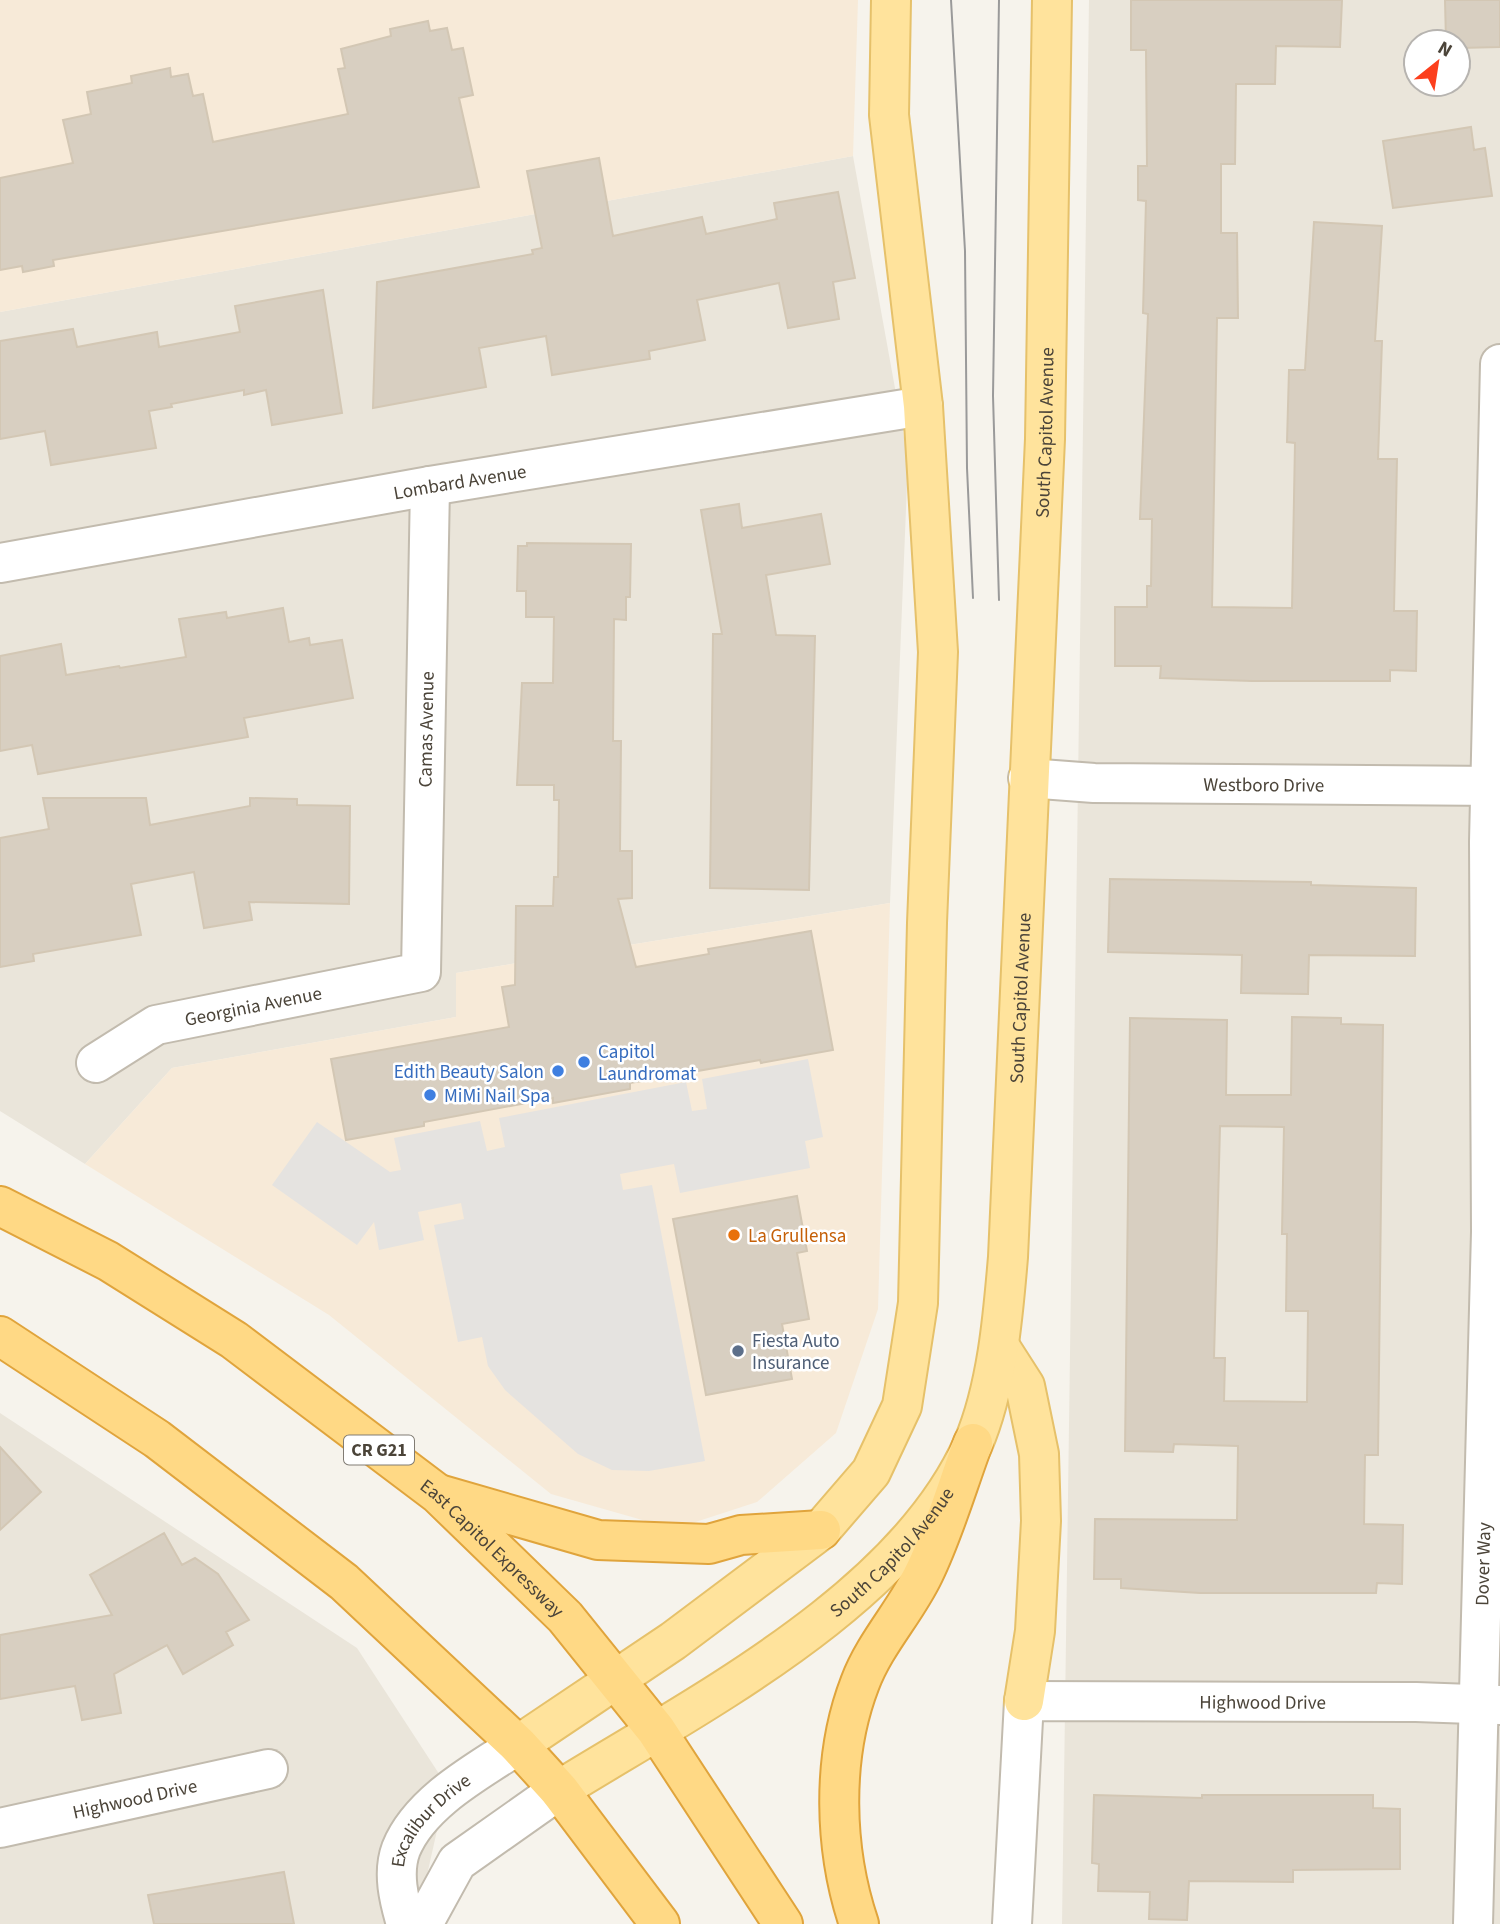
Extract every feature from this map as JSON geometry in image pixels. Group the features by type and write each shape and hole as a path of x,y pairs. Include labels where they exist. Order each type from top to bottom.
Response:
{"highway":[{"name":"East Capitol Expressway","path":"0,1206 108,1261 233,1340 438,1494 565,1617 656,1730 783,1924"},
{"path":"0,1336 157,1439 312,1556 364,1600 518,1745 559,1790 660,1924"},
{"path":"859,1924 847,1888 839,1825 841,1763 859,1684 924,1574 973,1443"},
{"path":"438,1494 598,1540 709,1544 741,1535 821,1530"}],"main road":[{"path":"518,1745 615,1681 821,1530 871,1472 902,1406 918,1303 927,923 938,652 923,406 889,115 891,0"},
{"name":"South Capitol Avenue","path":"559,1790 736,1679 847,1601 896,1557 940,1504 973,1443 1000,1347 1009,1230 1045,439 1052,0"},
{"path":"1000,1347 1026,1386 1039,1454 1041,1521 1035,1631 1024,1701"}],"street":[{"name":"Dover Way","path":"1473,1924 1489,1705 1495,1232 1495,786 1500,364"},
{"name":"Lombard Avenue","path":"0,563 430,486 923,406"},
{"name":"Camas Avenue","path":"421,972 430,486"},
{"name":"Westboro Drive","path":"1028,778 1094,783 1495,786"},
{"name":"Georginia Avenue","path":"96,1063 156,1025 421,972"},
{"name":"Highwood Drive","path":"1024,1701 1489,1705"},
{"path":"1012,1924 1024,1701"},
{"name":"Excalibur Drive","path":"406,1924 396,1890 401,1850 424,1815 471,1775 518,1745"},
{"name":"Highwood Drive","path":"0,1828 268,1769"},
{"name":"Excalibur Drive","path":"423,1924 457,1862 559,1790"}],"shaded area":[{"path":"0,0 858,0 853,156 0,312"},
{"path":"1089,0 1500,0 1500,1924 1062,1924"},
{"path":"853,156 908,460 890,903 456,973 456,1017 172,1068 85,1164 0,1111 0,312"},
{"path":"890,903 878,1309 836,1433 757,1502 674,1529 551,1494 329,1315 85,1164 172,1068 456,1017 456,973"},
{"path":"808,1059 823,1137 805,1141 810,1168 680,1193 674,1164 620,1174 623,1190 652,1185 705,1461 649,1471 612,1470 578,1454 505,1390 488,1366 482,1337 458,1342 434,1225 464,1219 461,1203 418,1212 424,1240 379,1250 374,1222 357,1245 272,1185 317,1122 390,1172 401,1170 394,1138 480,1121 487,1151 505,1147 499,1118 686,1082 692,1111 707,1109 702,1079"},
{"path":"0,1413 357,1648 447,1786 416,1924 0,1924"}],"building":[{"path":"1131,0 1342,0 1340,47 1276,46 1275,84 1236,84 1235,164 1221,164 1221,233 1237,233 1238,318 1217,318 1212,607 1292,608 1295,443 1287,442 1289,370 1305,370 1314,222 1382,226 1375,341 1382,341 1378,459 1397,459 1394,611 1417,611 1416,671 1390,670 1390,681 1252,681 1160,678 1161,666 1115,666 1115,607 1147,607 1147,586 1151,586 1152,519 1140,519 1148,314 1143,313 1146,201 1138,200 1138,166 1147,166 1146,50 1131,50"},
{"path":"1445,0 1500,0 1500,47 1472,48 1472,28 1446,28"},
{"path":"428,21 430,31 447,28 452,50 463,48 473,95 459,98 479,187 53,260 54,266 23,272 22,266 0,270 0,178 73,163 63,120 91,114 87,92 132,83 131,76 170,68 171,77 188,74 193,96 203,94 213,142 348,114 338,69 345,68 341,49 391,36 390,29"},
{"path":"1471,127 1474,150 1485,148 1492,196 1393,208 1383,141"},
{"path":"599,158 613,236 702,217 706,234 777,219 774,203 838,192 855,278 833,282 839,319 788,328 779,283 697,300 705,340 649,351 650,359 552,375 546,336 479,348 486,387 373,408 377,282 533,254 532,250 542,248 527,171"},
{"path":"323,290 342,413 272,425 266,390 244,395 244,390 149,411 156,448 51,465 45,431 0,439 0,341 73,329 77,347 157,332 159,347 240,332 235,306"},
{"path":"739,504 742,528 821,514 830,564 766,575 776,635 815,636 809,890 710,888 713,634 722,634 701,510"},
{"path":"527,543 631,544 630,597 626,597 626,620 614,619 613,741 621,741 620,851 632,851 632,898 618,899 636,967 709,954 708,949 811,931 833,1050 630,1083 630,1089 553,1103 553,1098 424,1122 424,1126 346,1140 331,1059 509,1027 502,987 515,985 516,906 553,906 554,877 558,877 559,800 554,800 554,785 517,785 522,683 553,683 554,617 526,617 526,591 517,591 518,546 527,546"},
{"path":"283,608 289,642 309,638 310,645 342,640 353,698 244,718 248,737 38,774 32,745 0,751 0,656 61,644 66,675 186,657 179,619 226,612 227,618"},
{"path":"43,798 146,798 150,825 250,806 250,798 297,799 297,805 350,806 349,904 249,902 252,920 204,928 194,872 131,884 141,935 33,954 34,961 0,967 0,838 49,829"},
{"path":"1110,879 1311,882 1311,885 1416,888 1415,956 1309,955 1308,994 1241,993 1242,955 1108,952"},
{"path":"1292,1017 1341,1018 1341,1024 1383,1025 1378,1455 1365,1455 1364,1524 1403,1525 1402,1584 1377,1583 1376,1593 1200,1593 1121,1588 1121,1579 1094,1579 1095,1519 1237,1520 1238,1446 1174,1444 1173,1452 1125,1451 1130,1018 1227,1020 1226,1095 1291,1095","holes":["1220,1126 1284,1127 1282,1234 1287,1234 1286,1311 1308,1311 1307,1402 1224,1401 1225,1358 1214,1358"]},
{"path":"797,1196 807,1251 797,1253 809,1319 782,1324 792,1379 706,1395 673,1219"},
{"path":"0,1447 41,1492 0,1530"},
{"path":"164,1533 182,1565 195,1558 218,1574 249,1620 226,1632 233,1645 183,1674 167,1645 114,1674 121,1713 82,1720 75,1686 0,1699 0,1635 112,1615 90,1575"},
{"path":"1094,1795 1202,1798 1202,1795 1373,1795 1373,1808 1400,1809 1400,1869 1293,1870 1293,1882 1189,1881 1187,1920 1149,1919 1150,1892 1098,1891 1099,1864 1092,1863"},
{"path":"284,1872 294,1924 154,1924 148,1895"}],"tram line":[{"path":"951,0 965,251 967,468 973,598"},
{"path":"999,0 993,396 999,600"}],"place":[{"name":"Capitol Laundromat","path":"584,1062"},
{"name":"Edith Beauty Salon","path":"558,1071"},
{"name":"MiMi Nail Spa","path":"430,1095"},
{"name":"La Grullensa","path":"734,1235"},
{"name":"Fiesta Auto Insurance","path":"738,1351"}]}
